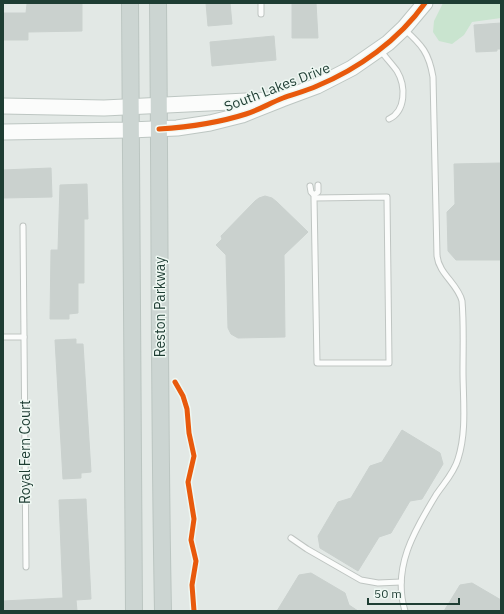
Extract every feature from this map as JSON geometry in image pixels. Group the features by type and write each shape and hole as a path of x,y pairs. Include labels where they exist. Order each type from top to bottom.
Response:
{"main road":[{"name":"Reston Parkway","path":"130,3 134,611"},
{"name":"Reston Parkway","path":"158,3 161,334 160,446 163,611"}],"street":[{"name":"South Lakes Drive","path":"3,132 159,129 193,126 224,120 248,113 282,99 299,94 328,81 362,62 379,50 404,28 424,3"},
{"name":"South Lakes Drive","path":"3,106 130,107 253,102 282,99"}],"lane":[{"path":"261,3 261,14"},
{"path":"404,28 420,43 425,50 431,64 434,77 437,256 440,267 460,295 462,301 463,429 460,452 455,467 436,495 410,541 402,567 402,600 405,611"},
{"path":"379,50 397,71 402,89 401,108 389,119"},
{"path":"314,197 318,192 318,185"},
{"path":"310,186 314,197 317,363 389,363 387,197 314,197"},
{"name":"Royal Fern Court","path":"23,226 26,567"},
{"path":"3,337 24,337"},
{"path":"291,538 307,549 361,580 378,583 402,582"}],"green space":[{"path":"443,3 501,3 501,18 472,22 464,35 452,44 439,41 433,32 434,21"}],"building":[{"path":"82,3 82,31 28,32 28,40 3,40 3,13 26,13 27,4"},
{"path":"206,3 230,3 232,24 208,26"},
{"path":"292,3 316,3 318,38 292,38"},
{"path":"501,23 501,49 497,49 497,51 476,52 474,25"},
{"path":"274,36 276,60 212,66 210,42"},
{"path":"501,163 501,260 456,260 448,251 447,212 455,204 454,164"},
{"path":"51,168 52,197 3,198 3,170"},
{"path":"87,184 88,219 84,219 84,283 78,283 78,313 69,314 69,319 50,319 51,250 58,250 60,185"},
{"path":"265,196 272,198 277,202 308,232 284,255 285,337 238,338 231,334 228,328 226,255 216,245 222,239 221,236 255,201"},
{"path":"76,339 76,344 83,344 91,472 81,473 81,478 63,479 55,340"},
{"path":"402,430 440,453 443,464 422,499 410,501 391,533 379,537 358,571 320,548 318,536 338,502 351,498 370,466 382,462"},
{"path":"86,499 91,599 76,600 77,611 3,611 3,601 63,598 59,500"},
{"path":"311,573 345,593 349,605 358,611 277,611 299,575"},
{"path":"472,583 501,600 501,611 444,611 460,585"}],"cycle path":[{"path":"159,129 225,120 251,112 332,79 348,71 377,52 403,29 425,3"},
{"path":"175,382 183,396 187,409 189,433 194,456 188,482 194,519 191,540 196,561 192,585 194,611"}]}
